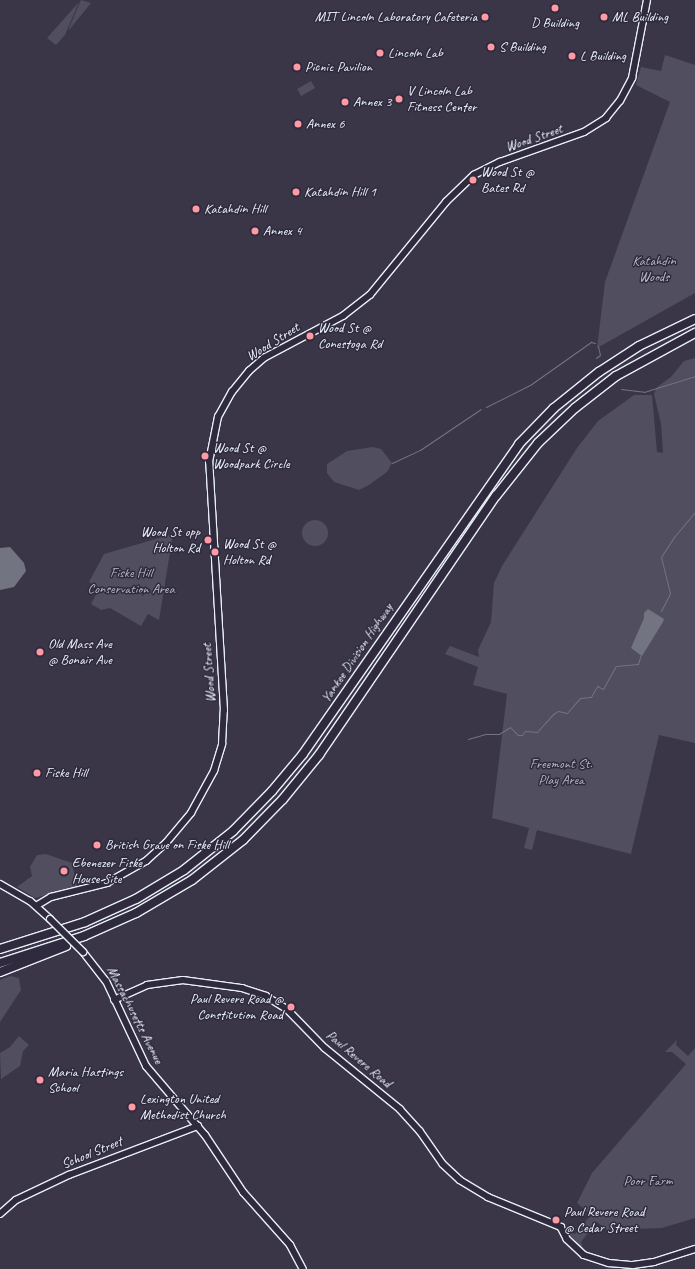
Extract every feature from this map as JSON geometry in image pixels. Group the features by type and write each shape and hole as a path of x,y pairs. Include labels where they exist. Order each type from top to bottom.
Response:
{"highway":[{"name":"Yankee Division Highway","path":"0,949 85,922 136,899 184,870 233,831 272,791 303,754 489,483 523,440 554,408 609,365 646,342 695,319"},
{"name":"Yankee Division Highway","path":"0,963 81,937 129,917 172,893 215,863 255,829 319,755 498,493 538,443 575,408 616,376 695,333"},
{"path":"0,972 56,951 81,937"}],"main road":[{"name":"Massachusetts Avenue","path":"0,884 36,906 82,952 102,975 146,1066 198,1126 243,1192 290,1245 303,1269"}],"street":[{"name":"Wood Street","path":"36,906 51,897 104,884 146,861 187,819 213,774 222,744 224,711 209,462 218,417 232,392 242,378 264,358 343,316 370,295 446,202 474,176 500,162 584,132 606,118 620,101 632,78 647,0"},
{"name":"Paul Revere Road","path":"114,1000 147,985 183,980 242,988 275,1000 291,1013 324,1048 400,1109 420,1130 443,1164 460,1180 488,1197 562,1227 566,1238 586,1256 622,1265 649,1263 695,1249"},
{"name":"School Street","path":"0,1214 16,1200 63,1178 198,1126"}],"green space":[{"path":"81,0 91,3 69,30 69,28"},
{"path":"79,2 65,35 56,45 47,38"},
{"name":"Katahdin Woods","path":"665,55 695,65 695,293 597,348 605,282 670,102 636,85 641,67 661,71"},
{"path":"311,81 315,88 301,96 297,89"},
{"name":"Freemont St. Play Area","path":"695,358 695,743 659,735 631,854 537,830 532,850 524,848 529,828 492,818 507,694 473,685 478,667 445,654 450,646 479,657 478,650 491,622 494,583 502,566 577,448 598,421 634,395 652,395 657,452 663,453 661,424 654,394 657,387 671,377 684,361"},
{"path":"373,447 381,449 392,463 387,472 369,485 359,490 334,482 327,473 327,464 347,451"},
{"path":"315,520 324,524 328,533 324,542 315,546 306,542 302,533 306,524"},
{"name":"Fiske Hill Conservation Area","path":"173,534 159,620 148,614 141,626 110,608 101,610 91,604 99,589 89,582 104,554"},
{"path":"46,854 72,863 77,887 35,898 17,887 32,876 30,867 37,855"},
{"path":"10,976 19,978 21,990 0,1022 0,980"},
{"path":"19,1036 29,1045 23,1051 20,1066 1,1079 0,1053 10,1047"},
{"name":"Poor Farm","path":"677,1040 676,1045 688,1056 695,1048 695,1218 662,1228 607,1230 597,1222 581,1242 583,1249 567,1232 575,1234 591,1215 577,1203 592,1173 686,1064 672,1052 665,1052"}],"water":[{"path":"10,547 24,563 26,571 14,587 0,590 0,548"},
{"path":"648,609 664,619 642,656 631,648 644,618 644,613"}],"waterway":[{"path":"486,407 530,385 591,342 595,343"},
{"path":"596,358 600,355 598,346"},
{"path":"621,389 644,392 695,376"},
{"path":"392,463 420,450 481,409"},
{"path":"661,611 670,593 661,557 674,537 695,512"},
{"path":"468,739 486,734 499,734 510,727 518,735 522,735 525,731 537,732 553,714 558,711 567,713 580,698 591,697 597,686 603,689 616,666 638,664 641,654"}],"place":[{"name":"D Building","path":"555,8"},
{"name":"MIT Lincoln Laboratory Cafeteria","path":"485,17"},
{"name":"ML Building","path":"604,17"},
{"name":"S Building","path":"491,47"},
{"name":"Lincoln Lab","path":"380,53"},
{"name":"L Building","path":"572,56"},
{"name":"Picnic Pavilion","path":"297,67"},
{"name":"V Lincoln Lab Fitness Center","path":"399,99"},
{"name":"Annex 3","path":"345,102"},
{"name":"Annex 6","path":"298,124"},
{"name":"Wood St @ Bates Rd","path":"473,180"},
{"name":"Katahdin Hill 1","path":"296,192"},
{"name":"Katahdin Hill","path":"196,209"},
{"name":"Annex 4","path":"255,231"},
{"name":"Wood St @ Conestoga Rd","path":"310,336"},
{"name":"Wood St @ Woodpark Circle","path":"205,456"},
{"name":"Wood St opp Holton Rd","path":"208,540"},
{"name":"Wood St @ Holton Rd","path":"215,552"},
{"name":"Old Mass Ave @ Bonair Ave","path":"40,652"},
{"name":"Fiske Hill","path":"37,773"},
{"name":"British Grave on Fiske Hill","path":"97,845"},
{"name":"Ebenezer Fiske House Site","path":"64,871"},
{"name":"Paul Revere Road @ Constitution Road","path":"291,1007"},
{"name":"Maria Hastings School","path":"40,1080"},
{"name":"Lexington United Methodist Church","path":"132,1107"},
{"name":"Paul Revere Road @ Cedar Street","path":"556,1220"}]}
